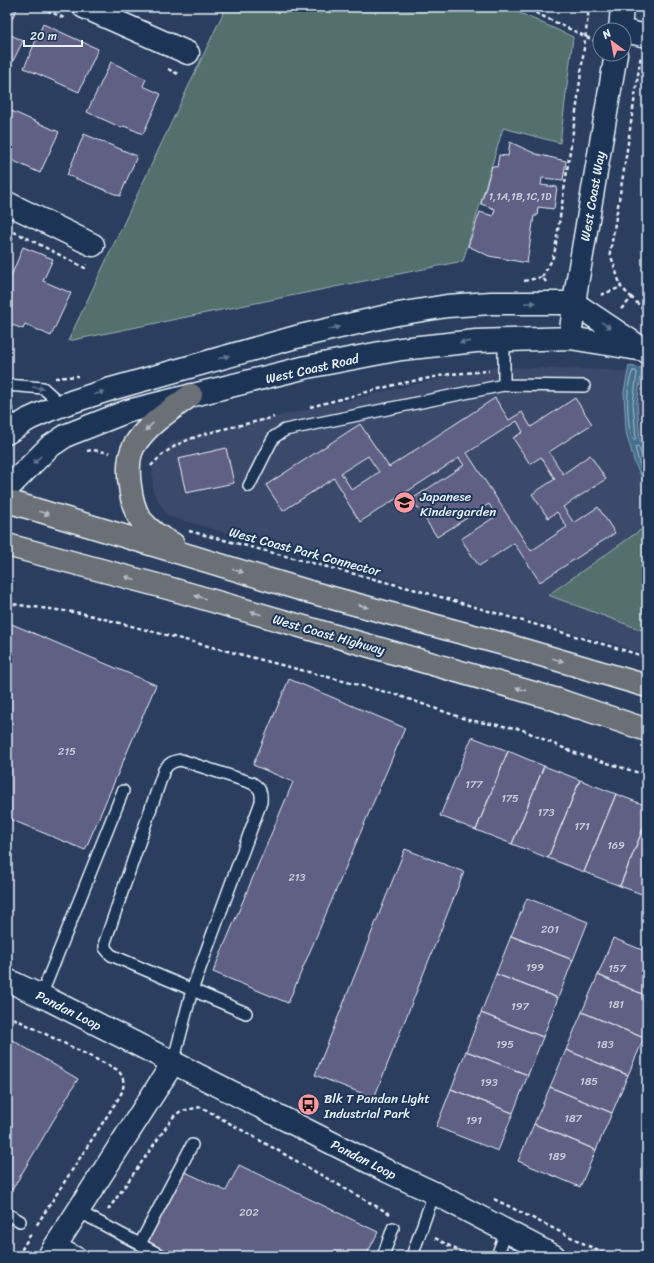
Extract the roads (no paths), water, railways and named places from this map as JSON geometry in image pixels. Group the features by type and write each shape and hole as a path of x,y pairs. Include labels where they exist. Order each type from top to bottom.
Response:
{"main road":[{"path":"191,395 165,413 145,431 133,447 128,464 133,503 140,519 154,534 200,560"},
{"path":"7,501 310,592 507,645 647,686"},
{"name":"West Coast Highway","path":"7,545 189,594 558,700 647,736"},
{"path":"558,700 647,730"}],"street":[{"path":"84,7 188,53"},
{"path":"621,22 622,7"},
{"name":"West Coast Way","path":"570,338 574,303 615,62"},
{"path":"7,203 93,246"},
{"path":"8,425 29,419 62,405 112,389 296,337 392,314 448,306 491,303 574,303"},
{"name":"West Coast Road","path":"574,303 646,351"},
{"name":"West Coast Road","path":"7,489 49,447 67,435 123,412 307,367 401,348 504,340 570,338 646,351"},
{"name":"Pandan Loop","path":"7,980 434,1193 554,1256"},
{"path":"54,1249 173,1063"}],"lane":[{"path":"504,340 504,385"},
{"path":"7,385 43,388 62,405"},
{"path":"249,486 274,437 285,430 504,385 584,386"},
{"path":"173,1063 192,990 261,802 262,793 252,783 182,760 174,761 164,770 105,942 105,948 111,955 192,990 246,1014"},
{"path":"41,996 123,791"},
{"path":"140,1244 192,1145"},
{"path":"412,1256 434,1193"},
{"path":"78,1211 162,1256"},
{"path":"7,1214 20,1222"},
{"path":"383,1256 393,1228"},
{"path":"497,1256 506,1232"},
{"path":"54,1249 83,1256"}],"water":[{"path":"629,366 642,368 637,403 640,440 647,457 647,487 635,464 626,432 624,392"}],"place":[{"name":"Japanese Kindergarden","path":"404,503"},
{"name":"Blk T Pandan Light Industrial Park","path":"309,1105"}]}
